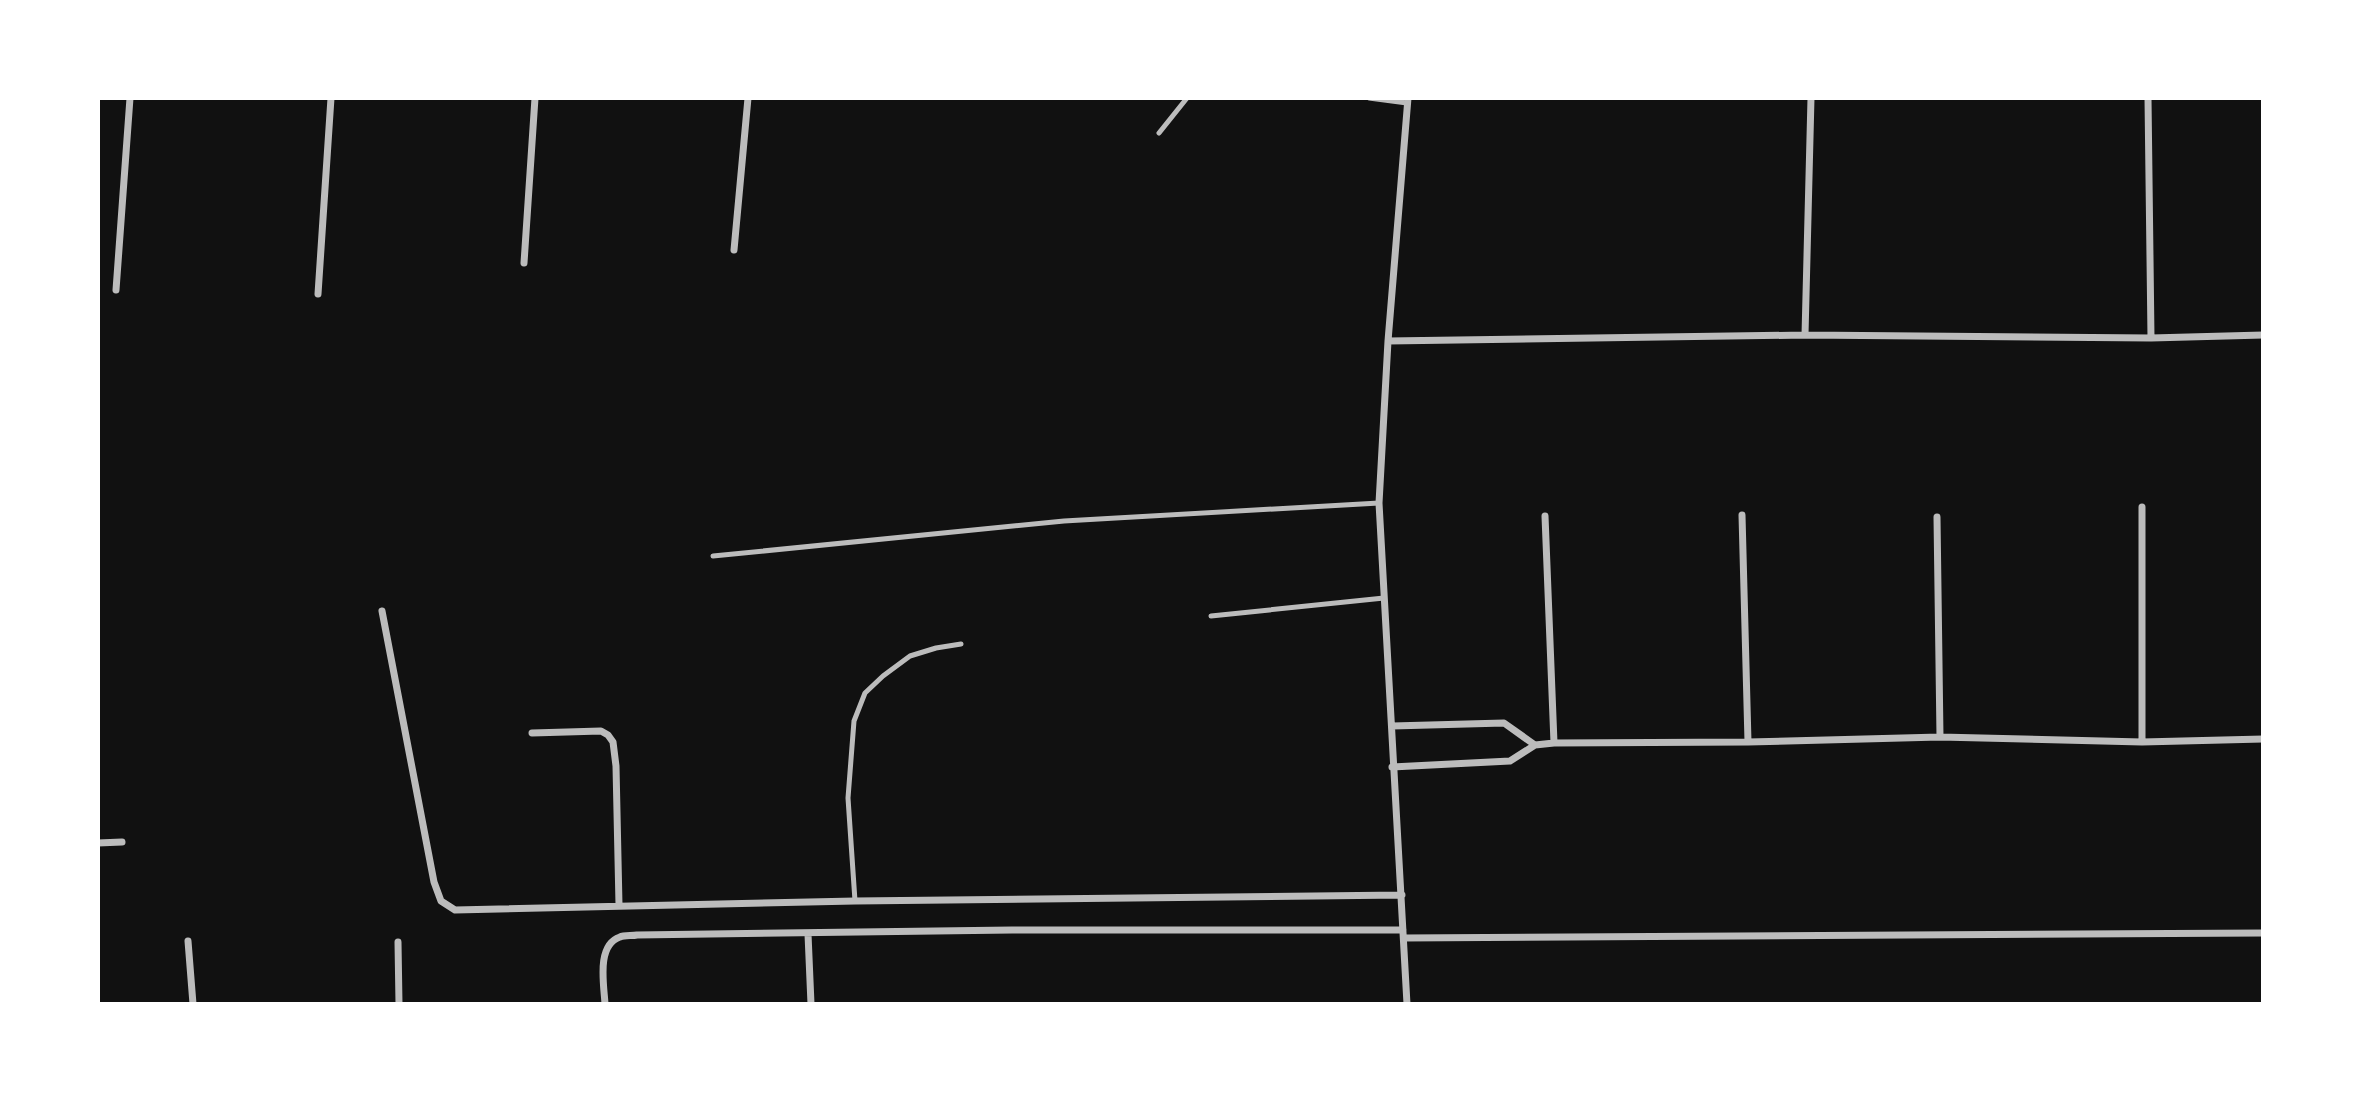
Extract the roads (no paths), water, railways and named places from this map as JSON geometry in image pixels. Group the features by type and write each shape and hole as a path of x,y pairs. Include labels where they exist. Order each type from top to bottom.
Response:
{"street":[{"path":"116,290 130,98"},
{"path":"318,294 331,98"},
{"path":"524,263 534,98"},
{"path":"734,250 748,98"},
{"path":"1805,335 1811,98"},
{"path":"2148,98 2151,338"},
{"path":"1407,1004 1379,503 1388,341 1408,101"},
{"path":"1388,341 1805,335 2151,338 2263,335"},
{"path":"2142,507 2142,741"},
{"path":"1742,514 1748,742"},
{"path":"1545,516 1554,743"},
{"path":"1937,517 1940,737"},
{"path":"382,611 433,882 441,901 455,910 855,901 1402,895"},
{"path":"1392,726 1504,723 1535,745"},
{"path":"532,733 601,731 613,742 616,766 619,905"},
{"path":"1392,767 1510,761 1535,745 1554,743 1940,737 2142,741 2263,739"},
{"path":"98,843 122,842"},
{"path":"604,1004 604,956 608,946 619,937 1012,930 1404,934 2263,933"},
{"path":"808,934 811,1004"},
{"path":"188,941 193,1004"},
{"path":"398,942 399,1004"}],"lane":[{"path":"1159,133 1187,98"},
{"path":"1369,98 1408,101"},
{"path":"713,556 1064,521 1379,503"},
{"path":"1211,616 1384,598"},
{"path":"855,901 848,798 854,721 861,703 865,694 883,676 910,656 961,644"}]}
